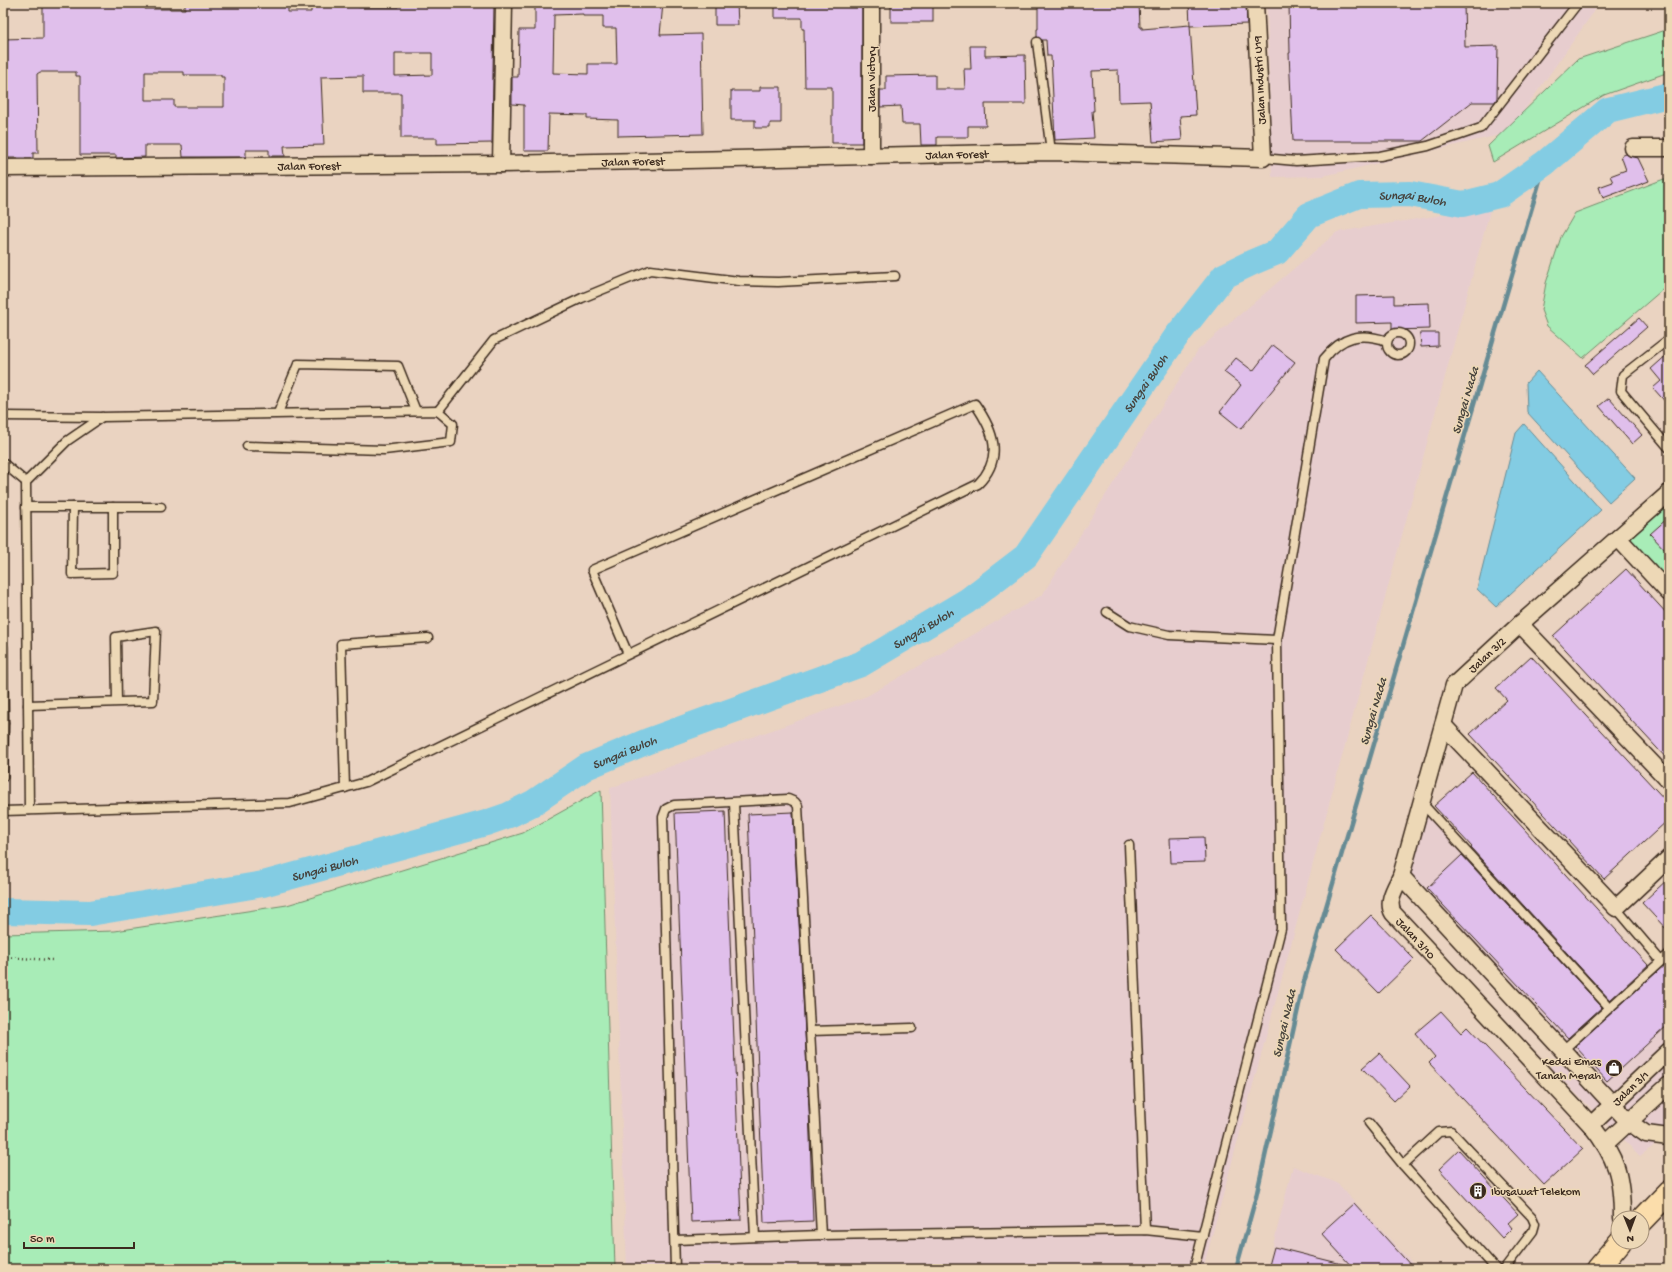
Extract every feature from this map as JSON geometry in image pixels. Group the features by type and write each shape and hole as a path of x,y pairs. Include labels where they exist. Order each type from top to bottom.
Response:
{"highway":[{"path":"1650,1212 1669,1192"},
{"path":"1597,1269 1613,1250"}],"street":[{"path":"501,164 504,3"},
{"name":"Jalan Victory","path":"870,156 871,3"},
{"name":"Jalan Industri U19","path":"1255,3 1263,158"},
{"path":"1633,148 1669,148"},
{"name":"Jalan Forest","path":"3,168 501,164 1051,152 1263,158"},
{"name":"Jalan 3/2","path":"1401,876 1454,685 1520,624 1669,493"},
{"path":"1618,538 1669,593"},
{"path":"1520,624 1669,781"},
{"path":"1443,725 1616,908 1669,858"},
{"path":"1401,876 1629,1122 1646,1134 1669,1137"},
{"name":"Jalan 3/10","path":"1401,876 1391,900 1390,907 1393,913 1591,1125 1606,1143 1619,1172 1621,1210"},
{"name":"Jalan 3/1","path":"1591,1125 1669,1051"},
{"name":"Jalan 3/1","path":"1606,1143 1669,1085"}],"lane":[{"path":"1263,158 1296,161 1380,156 1428,146 1481,128 1578,3"},
{"path":"1037,42 1051,152"},
{"path":"438,411 494,340 582,298 650,270 739,281 778,282 895,276"},
{"path":"1194,1269 1281,929 1277,640 1324,359 1329,353 1355,336 1372,336 1387,341"},
{"path":"1669,339 1623,375 1621,391 1669,448"},
{"path":"278,414 298,364 398,366 416,411"},
{"path":"3,811 290,803 366,782 978,484 989,472 993,463 994,442 982,415 975,404 592,570 628,654"},
{"path":"3,416 102,417 438,411 453,424 451,442 384,450 247,446"},
{"path":"29,810 26,482 67,441 102,417"},
{"path":"3,463 26,482"},
{"path":"26,507 161,507"},
{"path":"74,507 72,574 113,573 113,507"},
{"path":"1106,612 1129,626 1169,635 1277,640"},
{"path":"28,705 153,701 156,631 116,637 117,702"},
{"path":"345,788 341,644 428,638"},
{"path":"3,647 3,777"},
{"path":"675,1269 663,816 666,809 674,805 788,800 795,802 798,806 821,1235"},
{"path":"1421,802 1610,1008"},
{"path":"734,803 755,1237"},
{"path":"1130,845 1146,1230"},
{"path":"1616,908 1661,961"},
{"path":"1563,1050 1669,954"},
{"path":"810,1031 912,1028"},
{"path":"1369,1123 1402,1165 1496,1269"},
{"path":"1402,1165 1439,1132 1451,1131 1532,1217 1535,1224 1533,1231 1504,1269"},
{"path":"675,1240 821,1235 1146,1230 1203,1236"}],"path":[{"path":"3,957 52,960"}],"shaded area":[{"path":"1267,3 1600,3 1508,133 1323,176 1272,177"},
{"path":"1491,207 1203,1269 627,1269 610,788 867,696 1042,595 1198,350 1337,232"},
{"path":"1424,811 1603,1008 1566,1043 1407,875"},
{"path":"1669,957 1669,1134 1640,1156 1549,1067"},
{"path":"1293,1166 1337,1183 1418,1269 1267,1269"}],"green space":[{"path":"1669,29 1669,72 1604,95 1493,162 1488,146 1578,59"},
{"path":"1664,179 1669,189 1669,284 1583,358 1547,326 1541,310 1546,283 1561,237 1575,213"},
{"path":"1669,504 1669,582 1630,539"},
{"path":"601,790 615,1269 3,1269 3,934 115,931 287,905 523,833"}],"water":[{"path":"1537,371 1635,478 1609,502 1527,412 1526,383"},
{"path":"1524,424 1601,510 1496,607 1477,589 1516,433"}],"building":[{"path":"43,3 145,3 145,9 185,9 185,3 288,3 288,12 311,12 311,3 358,3 358,7 398,7 399,3 494,3 492,143 437,144 437,138 401,138 401,93 363,93 363,76 321,77 324,145 284,146 285,156 269,156 269,150 246,150 246,157 183,157 182,145 145,145 145,157 116,158 116,155 80,155 80,76 76,76 76,72 40,72 37,74 38,153 33,153 33,158 3,158 3,113 5,113 3,39 43,38","holes":["395,53 432,53 432,75 395,76","145,72 184,72 184,75 221,75 221,77 224,77 224,107 174,107 174,100 145,100"]},
{"path":"535,3 663,3 660,35 701,34 703,134 618,136 618,120 587,119 587,115 549,114 548,151 524,151 524,105 512,104 512,77 518,77 519,30 535,30","holes":["583,14 583,16 603,16 603,28 616,28 617,64 588,64 588,74 553,73 554,15"]},
{"path":"715,3 737,3 738,25 715,25"},
{"path":"775,3 862,3 862,143 832,143 832,87 805,87 804,29 802,29 802,18 775,18"},
{"path":"891,3 933,3 933,22 891,22"},
{"path":"1038,3 1139,3 1140,27 1142,27 1142,29 1190,25 1196,115 1180,116 1182,140 1153,142 1150,101 1119,102 1118,70 1092,71 1094,138 1055,140 1051,56 1047,56 1046,40 1042,40 1037,37"},
{"path":"1189,3 1246,3 1247,24 1190,26"},
{"path":"1289,3 1464,3 1465,47 1498,46 1497,98 1495,102 1472,102 1422,141 1293,141 1289,53"},
{"path":"970,46 985,46 985,56 1025,55 1026,104 985,104 986,126 968,126 968,137 937,137 937,145 921,145 920,124 902,124 901,106 880,107 880,90 886,90 886,76 935,75 935,89 965,89 964,69 971,69"},
{"path":"760,87 781,87 781,123 770,123 770,128 755,128 755,120 731,120 731,91 760,91"},
{"path":"1626,154 1638,158 1649,181 1603,198 1599,187 1613,182 1610,176 1626,170 1621,156"},
{"path":"1394,295 1394,304 1429,303 1430,329 1392,330 1392,322 1356,323 1356,296"},
{"path":"1639,318 1647,327 1593,374 1585,365"},
{"path":"1420,333 1438,333 1438,346 1421,347"},
{"path":"1273,345 1295,362 1241,429 1220,412 1241,385 1224,372 1236,358 1253,371"},
{"path":"1669,353 1669,406 1653,388 1661,381 1651,369"},
{"path":"1609,398 1642,435 1632,444 1599,406"},
{"path":"1669,517 1669,554 1650,534"},
{"path":"1626,569 1669,616 1669,761 1553,636"},
{"path":"1531,656 1669,804 1669,819 1604,879 1470,734 1507,700 1496,688"},
{"path":"1472,772 1648,965 1610,1000 1434,806"},
{"path":"725,811 741,1220 691,1222 675,813"},
{"path":"793,812 809,1107 813,1221 764,1223 748,814"},
{"path":"1204,837 1205,862 1171,863 1170,838"},
{"path":"1462,855 1602,1007 1568,1038 1427,888"},
{"path":"1669,878 1669,932 1642,903"},
{"path":"1371,915 1414,959 1379,993 1336,949"},
{"path":"1669,961 1669,1024 1607,1081 1575,1046"},
{"path":"1441,1011 1461,1033 1467,1027 1583,1149 1544,1185 1429,1063 1435,1057 1415,1033"},
{"path":"1379,1053 1410,1086 1394,1101 1362,1068"},
{"name":"Ibusawat Telekom","path":"1459,1150 1518,1214 1508,1223 1512,1228 1502,1238 1439,1169"},
{"path":"1354,1203 1414,1269 1354,1269 1321,1233"},
{"path":"1274,1247 1346,1265 1346,1269 1268,1269"}],"waterway":[{"name":"Sungai Buloh","path":"3,911 90,913 263,884 486,823 509,815 533,803 586,767 648,741 861,664 967,601 1026,556 1176,337 1224,276 1277,252 1309,215 1359,195 1410,194 1463,204 1499,195 1545,163 1608,110 1669,95"},
{"name":"Sungai Nada","path":"1236,1269 1256,1197 1304,982 1545,163"}],"place":[{"name":"Kedai Emas Tanah Merah","path":"1614,1068"},
{"name":"Ibusawat Telekom","path":"1478,1191"}]}
